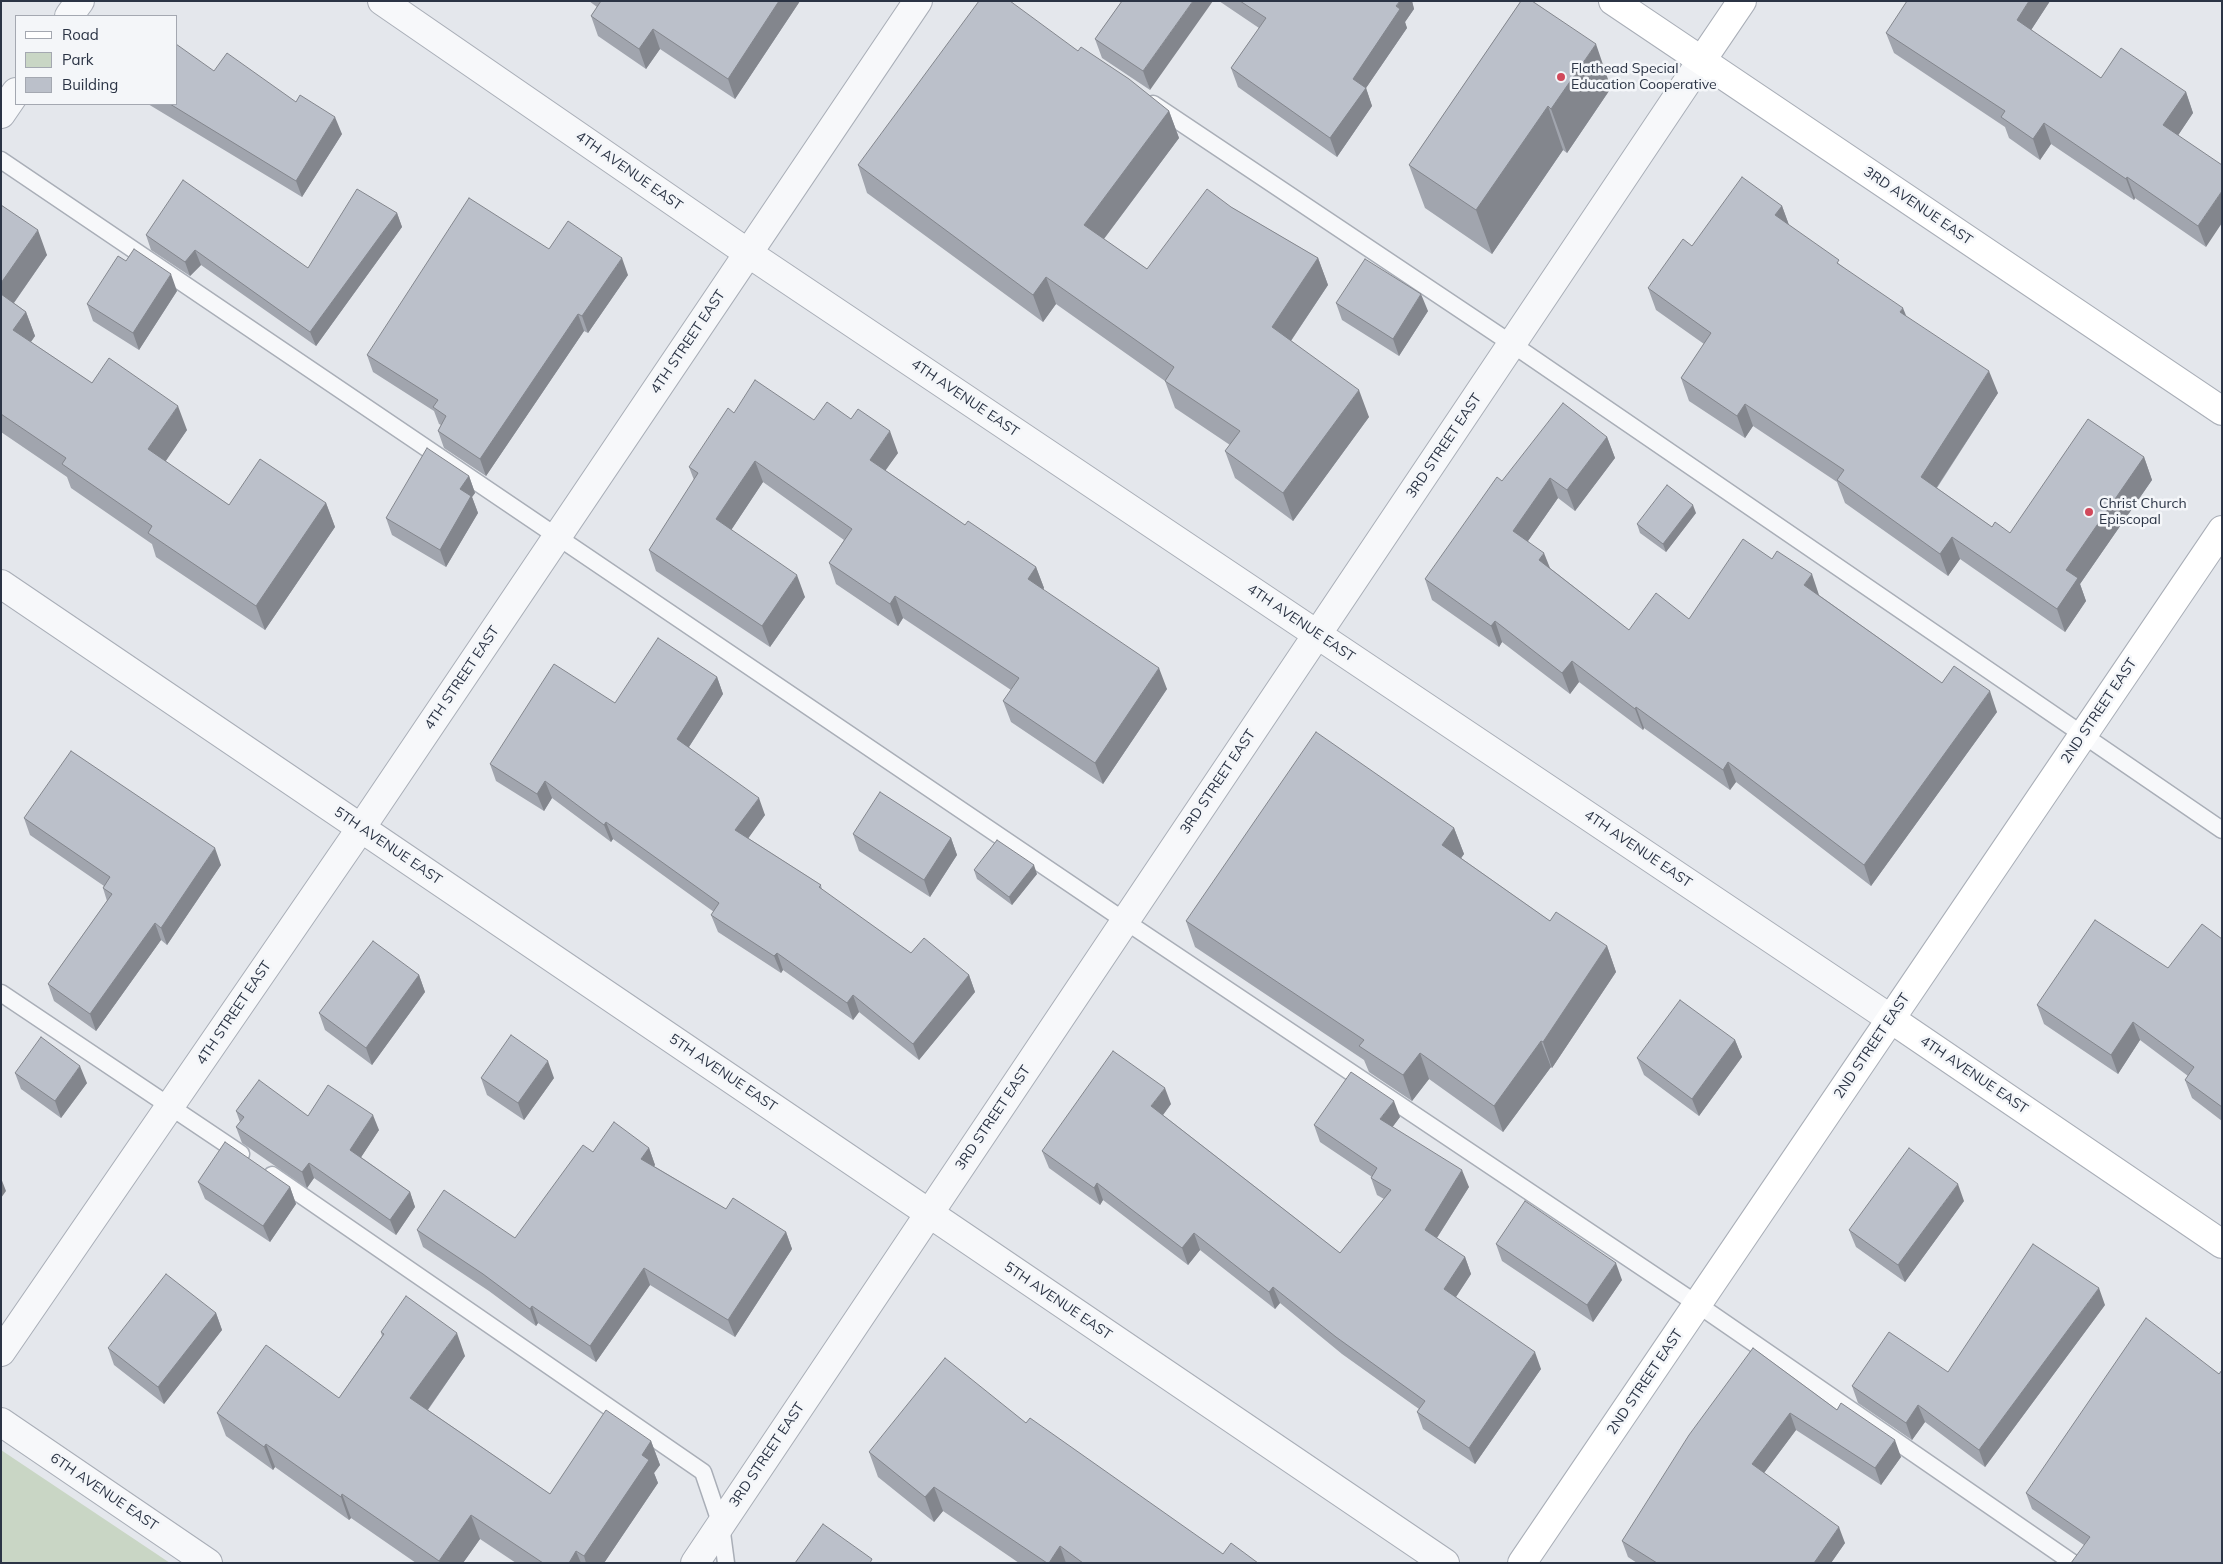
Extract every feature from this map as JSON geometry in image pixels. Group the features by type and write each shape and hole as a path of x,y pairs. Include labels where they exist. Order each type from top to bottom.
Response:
{"street":[{"path":"70,15 80,1"},
{"name":"4TH AVENUE EAST","path":"382,1 748,254 1891,1018 2222,1244"},
{"name":"4TH STREET EAST","path":"1,1352 361,828 918,1"},
{"name":"3RD AVENUE EAST","path":"1613,1 2222,411"},
{"name":"3RD STREET EAST","path":"695,1563 1742,1"},
{"path":"1,114 15,93"},
{"name":"2ND STREET EAST","path":"1522,1563 2222,530"},
{"name":"5TH AVENUE EAST","path":"1,584 1445,1563"},
{"name":"6TH AVENUE EAST","path":"1,1422 208,1563"}],"lane":[{"path":"1139,95 1512,344 2082,736 2222,830"},
{"path":"1,160 1125,921 1698,1304 2073,1563"},
{"path":"1,993 171,1106 703,1472 721,1524 726,1563"}],"green space":[{"path":"1,1450 170,1563 1,1563"}],"building":[{"path":"601,1 779,1 728,79 653,29 639,49 591,16"},
{"path":"979,1 1010,1 1078,51 1081,47 1129,79 1169,111 1084,225 1147,269 1207,189 1231,207 1318,258 1272,327 1359,390 1283,493 1225,451 1240,431 1165,381 1174,367 1046,277 1033,295 858,165"},
{"path":"1122,1 1193,1 1143,71 1095,39"},
{"path":"1240,1 1400,1 1396,6 1400,9 1353,79 1366,88 1330,138 1231,68 1266,18"},
{"path":"1521,1 1532,1 1596,44 1551,109 1548,106 1476,210 1409,165"},
{"path":"1907,1 2029,1 2017,20 2101,78 2121,48 2186,92 2163,125 2222,165 2222,191 2198,226 2044,123 2033,139 2001,117 2005,111 1886,33"},
{"path":"178,45 214,71 227,53 296,102 300,95 335,117 296,181 172,105 178,105"},
{"path":"1742,177 1782,206 1775,215 1839,260 1837,263 1903,308 1900,312 1989,371 1921,477 1992,527 1995,522 2010,533 2088,419 2144,457 2066,570 2078,578 2057,609 1952,537 1940,554 1837,480 1844,470 1745,404 1737,416 1681,378 1711,333 1648,288 1683,239 1692,246"},
{"path":"183,180 308,268 357,189 397,213 310,332 195,250 185,262 146,235"},
{"path":"469,198 549,249 568,221 622,258 582,316 578,314 480,459 438,431 446,416 433,407 438,400 367,355"},
{"path":"1,205 38,230 1,283"},
{"path":"134,249 171,274 133,333 87,304 118,256 126,261"},
{"path":"1365,259 1421,294 1393,339 1336,303"},
{"path":"1,294 26,312 13,330 92,383 109,358 178,406 148,449 229,505 260,459 326,503 256,606 148,533 152,526 62,464 66,458 1,414"},
{"path":"755,380 814,420 827,402 851,419 858,409 890,431 870,460 965,525 968,521 1036,567 1028,579 1159,668 1095,763 1003,701 1019,678 895,596 890,604 829,563 852,529 755,461 716,519 797,575 762,626 649,550 698,473 689,467 728,408 734,413"},
{"path":"1563,403 1607,437 1567,490 1550,478 1513,531 1544,553 1539,560 1629,630 1656,593 1689,619 1743,539 1772,559 1777,551 1812,574 1804,585 1942,683 1954,666 1990,691 1864,865 1728,762 1723,770 1636,707 1635,709 1572,661 1562,673 1495,621 1491,626 1425,579 1497,477 1502,481"},
{"path":"427,448 469,476 460,489 471,496 440,550 386,518"},
{"path":"1667,485 1693,505 1663,544 1637,524"},
{"path":"658,638 717,677 677,739 759,798 735,830 821,885 819,887 911,953 924,938 969,975 913,1044 853,995 847,1003 777,953 774,956 711,915 719,903 606,822 604,825 545,781 537,794 490,764 554,664 615,703"},
{"path":"1316,732 1454,828 1442,845 1550,921 1556,912 1607,946 1543,1042 1541,1041 1494,1106 1420,1053 1403,1075 1359,1046 1364,1040 1186,921"},
{"path":"71,751 215,848 161,928 155,923 90,1014 48,984 112,894 103,888 110,877 24,818"},
{"path":"880,792 951,838 924,880 853,834"},
{"path":"997,840 1034,865 1009,897 974,870"},
{"path":"2095,920 2168,968 2202,924 2222,939 2222,1107 2185,1080 2194,1067 2133,1022 2111,1055 2037,1005"},
{"path":"373,941 419,975 366,1048 319,1013"},
{"path":"1680,1000 1735,1040 1692,1099 1637,1058"},
{"path":"511,1035 548,1061 518,1103 481,1078"},
{"path":"41,1037 80,1066 55,1101 15,1073"},
{"path":"1113,1051 1165,1088 1151,1106 1340,1253 1391,1190 1371,1178 1377,1168 1314,1125 1351,1072 1394,1101 1380,1119 1462,1170 1425,1230 1465,1257 1444,1289 1535,1352 1469,1448 1417,1412 1425,1401 1336,1337 1273,1287 1269,1292 1194,1233 1182,1248 1097,1183 1094,1188 1042,1151"},
{"path":"259,1080 308,1116 328,1085 373,1115 350,1150 410,1192 390,1220 309,1163 302,1172 236,1127 244,1117 236,1111"},
{"path":"614,1122 649,1148 641,1159 726,1209 733,1198 786,1232 728,1320 644,1268 590,1346 532,1306 530,1309 483,1274 417,1230 444,1190 515,1238 583,1145 593,1152"},
{"path":"225,1142 290,1187 263,1226 198,1182"},
{"path":"1909,1148 1958,1184 1898,1265 1849,1230"},
{"path":"1525,1201 1616,1263 1587,1305 1496,1244"},
{"path":"2033,1244 2099,1288 1979,1450 1918,1405 1906,1423 1852,1386 1889,1332 1948,1372"},
{"path":"166,1274 216,1313 158,1387 108,1348"},
{"path":"406,1296 457,1333 410,1398 550,1494 606,1410 651,1441 642,1455 649,1460 584,1556 576,1551 569,1563 543,1563 471,1515 439,1561 342,1494 341,1497 266,1444 264,1447 217,1413 266,1345 339,1398 384,1334 381,1332"},
{"path":"2146,1318 2219,1374 2222,1370 2222,1563 2071,1563 2090,1537 2026,1493"},
{"path":"1753,1348 1837,1410 1841,1403 1895,1440 1875,1468 1790,1413 1752,1464 1839,1527 1814,1563 1657,1563 1622,1541 1689,1435"},
{"path":"945,1358 1026,1423 1030,1418 1223,1554 1231,1543 1258,1563 1083,1563 1060,1546 1049,1563 1047,1563 934,1487 925,1497 869,1452"},
{"path":"823,1524 872,1559 870,1563 795,1563"}],"place":[{"name":"Flathead Special Education Cooperative","path":"1561,77"},
{"name":"Christ Church Episcopal","path":"2089,512"}]}
